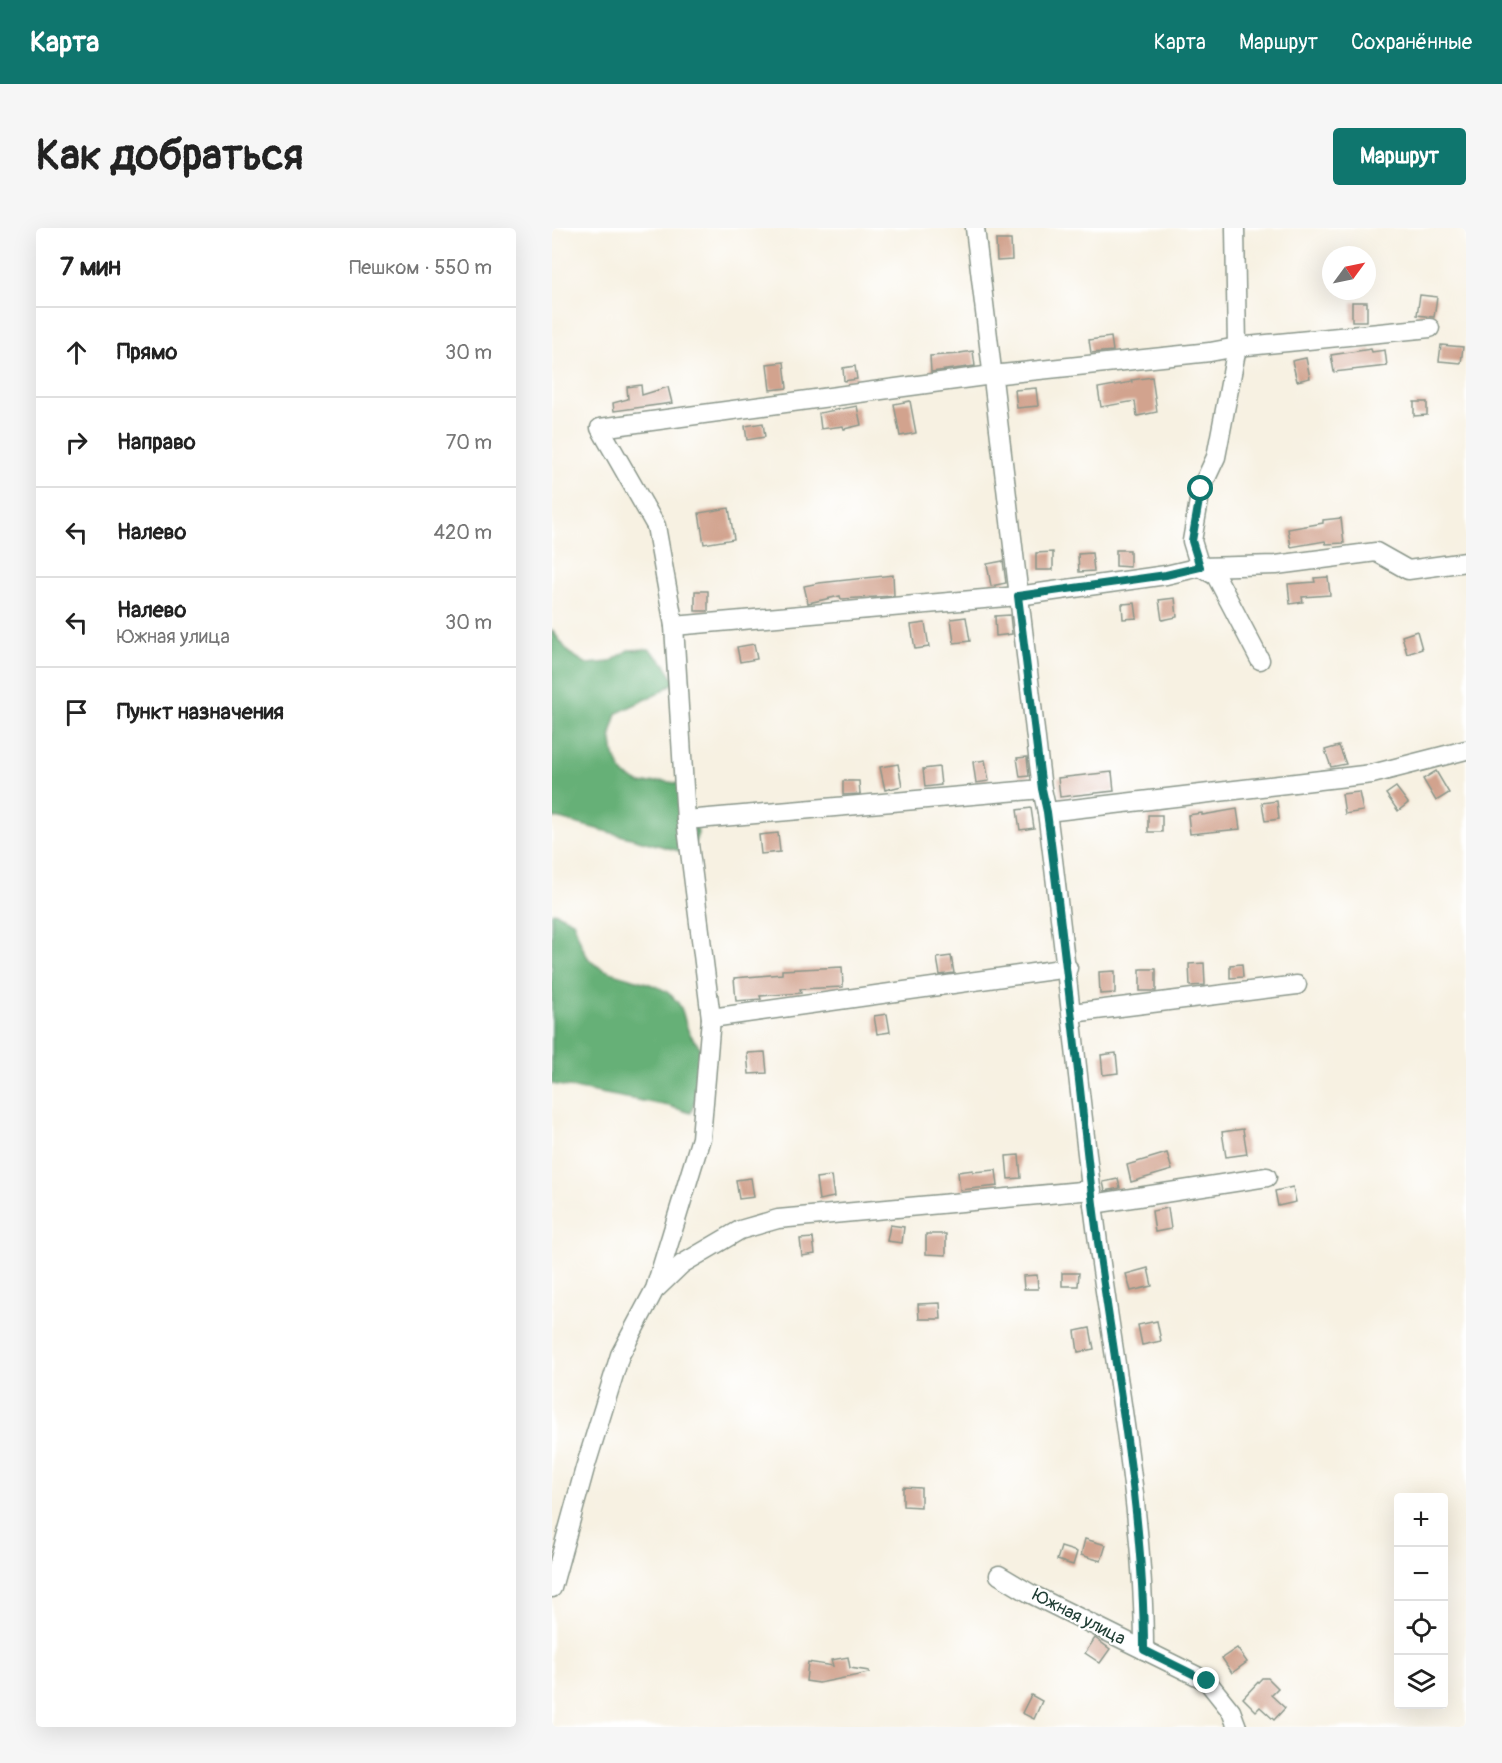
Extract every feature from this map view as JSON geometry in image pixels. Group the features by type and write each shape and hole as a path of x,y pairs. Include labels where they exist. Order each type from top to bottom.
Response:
{"street":[{"path":"975,228 1042,789 1068,968 1092,1197 1136,1512 1144,1598 1144,1650"},
{"path":"1234,228 1238,347 1216,458 1201,489 1192,541 1200,567 1216,576 1260,660"},
{"path":"552,1588 585,1468 620,1355 655,1289 701,1138 711,1018 686,820 674,626 656,526 600,428 992,375 1430,328"},
{"path":"674,626 1018,596 1166,575 1200,567 1276,565 1377,552 1408,570 1466,562"},
{"path":"1047,812 1372,774 1466,750"},
{"path":"686,820 1042,789"},
{"path":"711,1018 1068,968"},
{"path":"1072,1013 1298,985"},
{"path":"655,1289 682,1264 740,1230 778,1219 1092,1197 1268,1177"},
{"name":"Южная улица","path":"999,1575 1207,1681 1231,1711 1237,1727"}],"green space":[{"path":"552,630 569,653 587,664 610,662 628,650 649,649 665,664 675,682 657,694 617,713 611,734 614,755 623,774 641,784 662,781 683,784 698,833 691,854 552,817"},
{"path":"552,913 573,921 584,951 596,965 665,991 677,1002 692,1038 701,1048 698,1091 691,1113 669,1106 552,1084"}],"building":[{"path":"996,240 1011,240 1012,260 997,261"},
{"path":"1420,295 1437,297 1434,317 1417,315"},
{"path":"1352,302 1367,302 1367,321 1352,321"},
{"path":"1111,337 1113,351 1091,353 1089,340"},
{"path":"1441,345 1463,347 1461,363 1439,361"},
{"path":"1371,349 1372,352 1385,350 1387,366 1334,372 1331,355"},
{"path":"973,351 975,366 931,372 930,356"},
{"path":"1306,358 1310,378 1297,381 1292,361"},
{"path":"784,362 787,388 770,390 767,364"},
{"path":"855,366 857,379 844,381 843,368"},
{"path":"1152,377 1157,412 1137,416 1135,401 1101,407 1098,388"},
{"path":"641,385 642,395 668,387 672,403 614,411 613,403 628,399 627,387"},
{"path":"1036,388 1038,406 1017,408 1015,390"},
{"path":"910,401 916,433 900,436 894,404"},
{"path":"1414,402 1427,402 1427,415 1414,416"},
{"path":"857,406 861,425 844,429 843,426 821,429 819,413"},
{"path":"763,423 765,437 747,440 745,426"},
{"path":"729,508 734,539 704,544 699,513"},
{"path":"1341,518 1344,543 1326,544 1325,541 1291,547 1288,529"},
{"path":"1116,550 1130,550 1130,567 1116,566"},
{"path":"1053,552 1053,570 1036,570 1036,553"},
{"path":"1092,553 1094,571 1079,572 1078,554"},
{"path":"1003,561 1006,583 991,586 987,564"},
{"path":"893,575 894,596 841,599 840,596 808,603 804,586 819,583"},
{"path":"1328,577 1330,595 1302,597 1303,602 1290,604 1288,584 1315,582 1314,578"},
{"path":"695,591 708,591 708,611 695,611"},
{"path":"1175,598 1177,617 1162,620 1159,600"},
{"path":"1135,603 1137,618 1123,619 1122,604"},
{"path":"1010,615 1012,634 996,636 995,616"},
{"path":"966,617 970,641 954,643 951,619"},
{"path":"925,623 929,647 915,649 911,625"},
{"path":"1417,631 1422,649 1407,654 1402,636"},
{"path":"754,644 757,659 740,662 737,647"},
{"path":"1339,746 1346,764 1331,767 1325,750"},
{"path":"1027,757 1029,776 1020,777 1017,758"},
{"path":"985,760 989,781 976,783 973,762"},
{"path":"898,764 902,786 885,790 880,767"},
{"path":"939,767 941,785 925,787 923,769"},
{"path":"1436,771 1449,793 1436,801 1423,779"},
{"path":"1112,772 1114,791 1060,797 1058,778"},
{"path":"843,781 859,781 860,794 843,795"},
{"path":"1396,787 1408,803 1398,811 1386,794"},
{"path":"1359,792 1363,811 1345,814 1342,794"},
{"path":"1277,801 1279,819 1265,821 1262,803"},
{"path":"1031,808 1034,828 1020,830 1017,810"},
{"path":"1237,809 1240,829 1190,834 1188,815"},
{"path":"1148,815 1162,815 1162,832 1148,832"},
{"path":"778,833 780,852 761,854 759,835"},
{"path":"951,956 954,973 940,975 937,958"},
{"path":"1204,963 1205,985 1190,986 1189,964"},
{"path":"1242,964 1243,977 1230,978 1230,965"},
{"path":"842,967 843,987 800,989 801,993 760,996 761,999 736,1001 734,978 782,974 782,970"},
{"path":"1140,969 1156,969 1156,991 1140,991"},
{"path":"1115,971 1115,993 1100,994 1099,972"},
{"path":"887,1014 890,1032 877,1034 874,1016"},
{"path":"765,1052 767,1073 749,1074 747,1053"},
{"path":"1116,1053 1118,1073 1103,1075 1101,1055"},
{"path":"1243,1129 1247,1154 1226,1157 1222,1132"},
{"path":"1167,1153 1172,1170 1131,1182 1127,1165"},
{"path":"1019,1155 1021,1178 1008,1179 1006,1156"},
{"path":"973,1170 973,1172 996,1170 998,1186 960,1190 958,1172"},
{"path":"831,1176 834,1197 819,1200 816,1178"},
{"path":"751,1178 754,1197 739,1199 736,1180"},
{"path":"1118,1179 1120,1188 1105,1191 1103,1182"},
{"path":"1293,1187 1296,1202 1278,1206 1275,1191"},
{"path":"1168,1208 1171,1229 1155,1232 1152,1211"},
{"path":"890,1225 904,1227 902,1243 887,1241"},
{"path":"926,1234 946,1234 946,1255 926,1254"},
{"path":"813,1238 815,1254 802,1256 800,1239"},
{"path":"1148,1268 1152,1286 1131,1291 1126,1274"},
{"path":"1062,1273 1079,1273 1078,1286 1062,1286"},
{"path":"1037,1275 1038,1289 1024,1289 1023,1276"},
{"path":"940,1303 941,1319 919,1319 918,1304"},
{"path":"1157,1321 1161,1341 1142,1345 1138,1325"},
{"path":"1090,1328 1094,1349 1078,1352 1075,1331"},
{"path":"903,1487 921,1488 921,1507 903,1506"},
{"path":"1085,1539 1106,1545 1101,1561 1081,1555"},
{"path":"1061,1547 1077,1552 1073,1565 1057,1560"},
{"path":"1095,1638 1110,1649 1100,1663 1085,1653"},
{"path":"1237,1648 1247,1662 1232,1673 1222,1658"},
{"path":"848,1657 850,1668 869,1671 869,1673 819,1683 806,1681 808,1662 833,1666 831,1660"},
{"path":"1262,1678 1268,1678 1278,1688 1271,1695 1285,1708 1274,1720 1260,1707 1256,1711 1243,1698"},
{"path":"1031,1695 1042,1701 1034,1719 1022,1713"}],"route":[{"path":"1201,489 1192,541 1200,567 1166,575 1018,596 1042,789 1068,968 1093,1204 1136,1512 1144,1598 1144,1650 1207,1681"}]}
